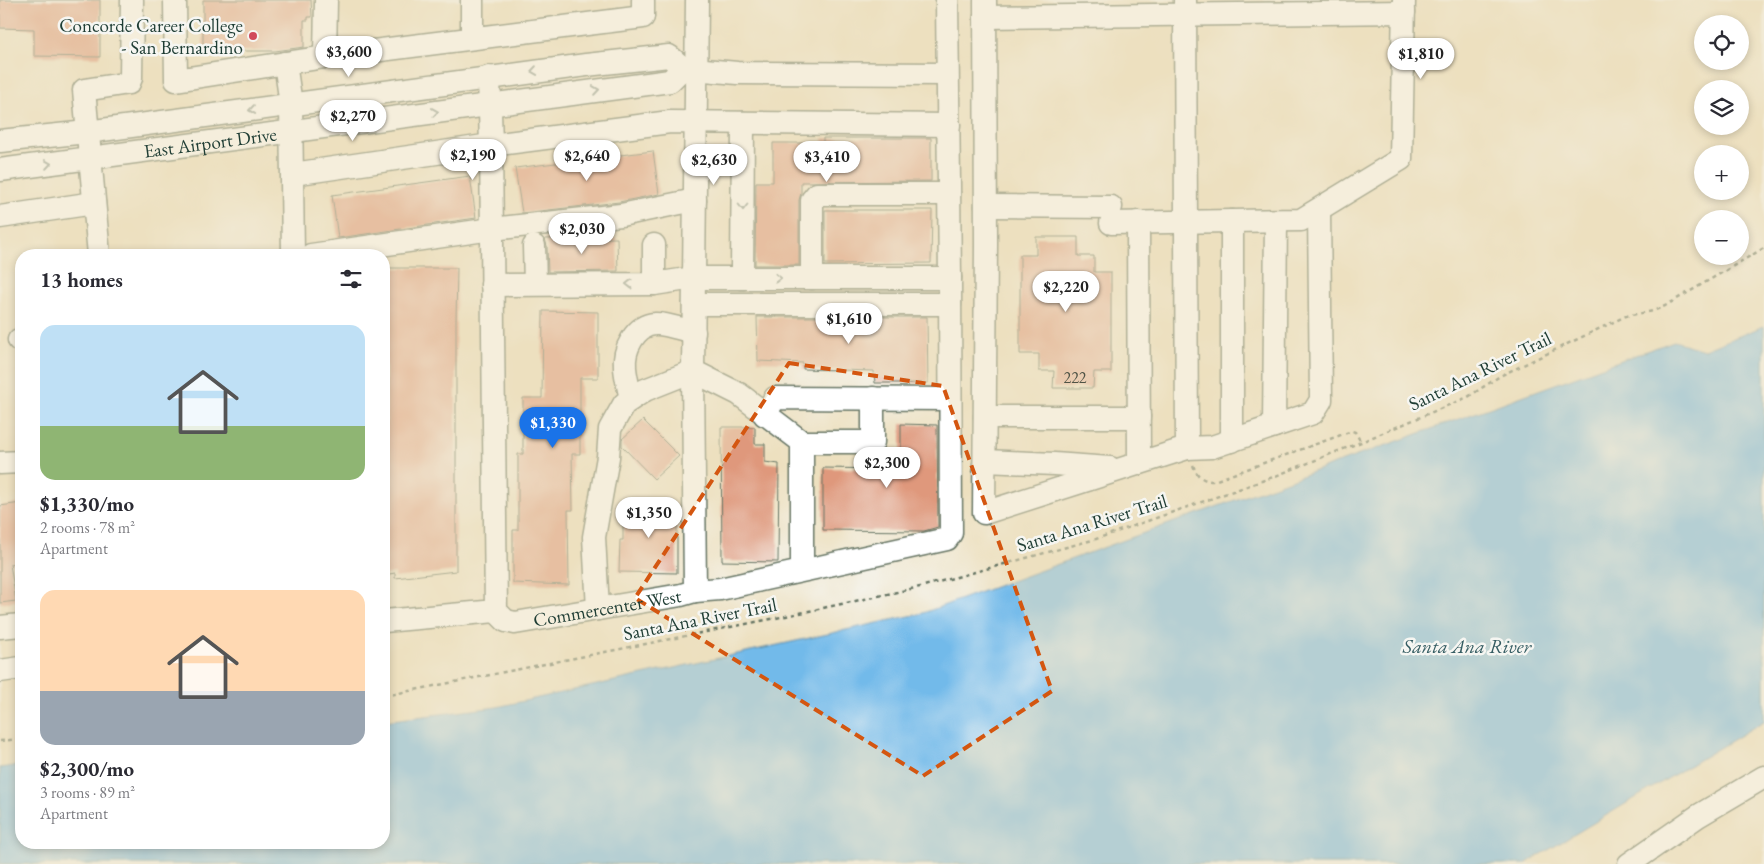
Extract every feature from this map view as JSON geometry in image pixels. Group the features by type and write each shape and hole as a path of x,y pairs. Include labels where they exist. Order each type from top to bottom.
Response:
{"street":[{"path":"98,249 84,90 129,83 132,0"},
{"path":"174,0 176,80 325,57 642,17 642,0"},
{"path":"325,57 326,0"},
{"path":"472,0 472,38"},
{"name":"Commercenter West","path":"496,611 506,622 515,623 681,596 695,591 693,372 697,122 690,68 697,0"},
{"path":"695,591 720,589 947,538 951,533 947,0"},
{"path":"986,206 1111,215 1138,222 1301,220 1401,159 1404,6 985,8 984,512 1187,448 1212,448 1313,413 1321,400 1318,210"},
{"path":"1186,8 1187,448"},
{"name":"East Airport Drive","path":"0,141 87,132 636,59 669,56 690,68 670,81 0,170"},
{"path":"285,63 290,104 293,174 293,249"},
{"path":"690,68 738,73 947,74"},
{"path":"390,620 496,611 489,78"},
{"path":"293,174 491,145 670,122 949,125"},
{"path":"742,278 743,123"},
{"path":"812,278 812,200 817,194 949,194"},
{"path":"362,249 492,229 621,215 696,200"},
{"path":"0,216 94,203"},
{"path":"1232,221 1232,441"},
{"path":"1274,426 1276,221"},
{"path":"1130,466 1139,417 1138,222"},
{"path":"654,245 654,284"},
{"path":"534,246 535,284"},
{"path":"492,285 654,284 694,278 950,278"},
{"path":"694,304 950,304"},
{"path":"631,399 625,367 627,353 634,335 644,327 656,324 694,332"},
{"path":"598,609 594,537 608,457 610,429 624,404 645,390 693,372 738,394 802,442 873,442 873,398"},
{"path":"765,415 774,398 950,399"},
{"path":"985,417 1139,417"},
{"path":"802,442 802,570"},
{"path":"985,461 1130,466"},
{"path":"0,463 15,462"},
{"path":"0,627 15,626"},
{"path":"0,671 15,669"},
{"path":"1629,864 1698,816 1764,778"}],"path":[{"name":"Santa Ana River Trail","path":"390,695 786,616 920,587 1096,538 1273,477 1468,397 1500,376 1626,316 1653,311 1665,306 1764,248"},
{"path":"1187,448 1199,477 1210,481 1352,431 1355,432 1361,442"},
{"path":"0,741 15,740"}],"highlighted area":[{"path":"789,363 943,386 1052,691 923,776 635,598"}],"water":[{"name":"Santa Ana River","path":"1764,326 1764,721 1525,864 0,864 0,768 15,766 15,849 390,849 390,720 497,707 923,613 1674,341 1704,350"}],"building":[{"path":"0,0 100,0 100,57 34,56 34,29 0,28"},
{"name":"Concorde Career College - San Bernardino","path":"203,0 311,0 312,17 304,20 304,47 275,51 203,51"},
{"path":"823,138 931,138 931,181 801,182 799,200 799,265 755,265 756,182 773,182 773,143 823,143"},
{"path":"653,151 659,194 619,202 522,213 515,168"},
{"path":"470,176 476,218 338,238 332,195"},
{"path":"825,210 932,210 931,263 825,264"},
{"path":"1036,237 1078,237 1078,256 1094,256 1094,272 1111,272 1111,372 1094,372 1093,388 1053,388 1054,371 1039,371 1039,354 1020,354 1020,255 1036,255"},
{"path":"617,238 618,271 548,272 545,239"},
{"path":"390,268 457,268 456,571 395,578 395,573 390,574"},
{"path":"543,311 598,312 598,378 580,378 580,454 572,454 573,510 568,510 569,585 513,583 513,530 518,530 518,454 523,454 523,398 542,398"},
{"path":"757,317 927,317 928,383 875,383 874,371 803,369 803,363 758,361"},
{"path":"643,420 679,456 654,479 622,446 622,439"},
{"path":"901,424 937,425 938,527 924,531 823,530 823,468 892,469 892,459 901,459"},
{"path":"721,427 755,427 755,444 765,444 765,462 779,464 778,562 722,561"},
{"path":"15,504 15,563 10,564 15,601 0,603 0,506"},
{"path":"623,505 677,505 677,573 619,572 620,540 623,540"}],"place":[{"name":"Concorde Career College - San Bernardino","path":"253,36"}]}
